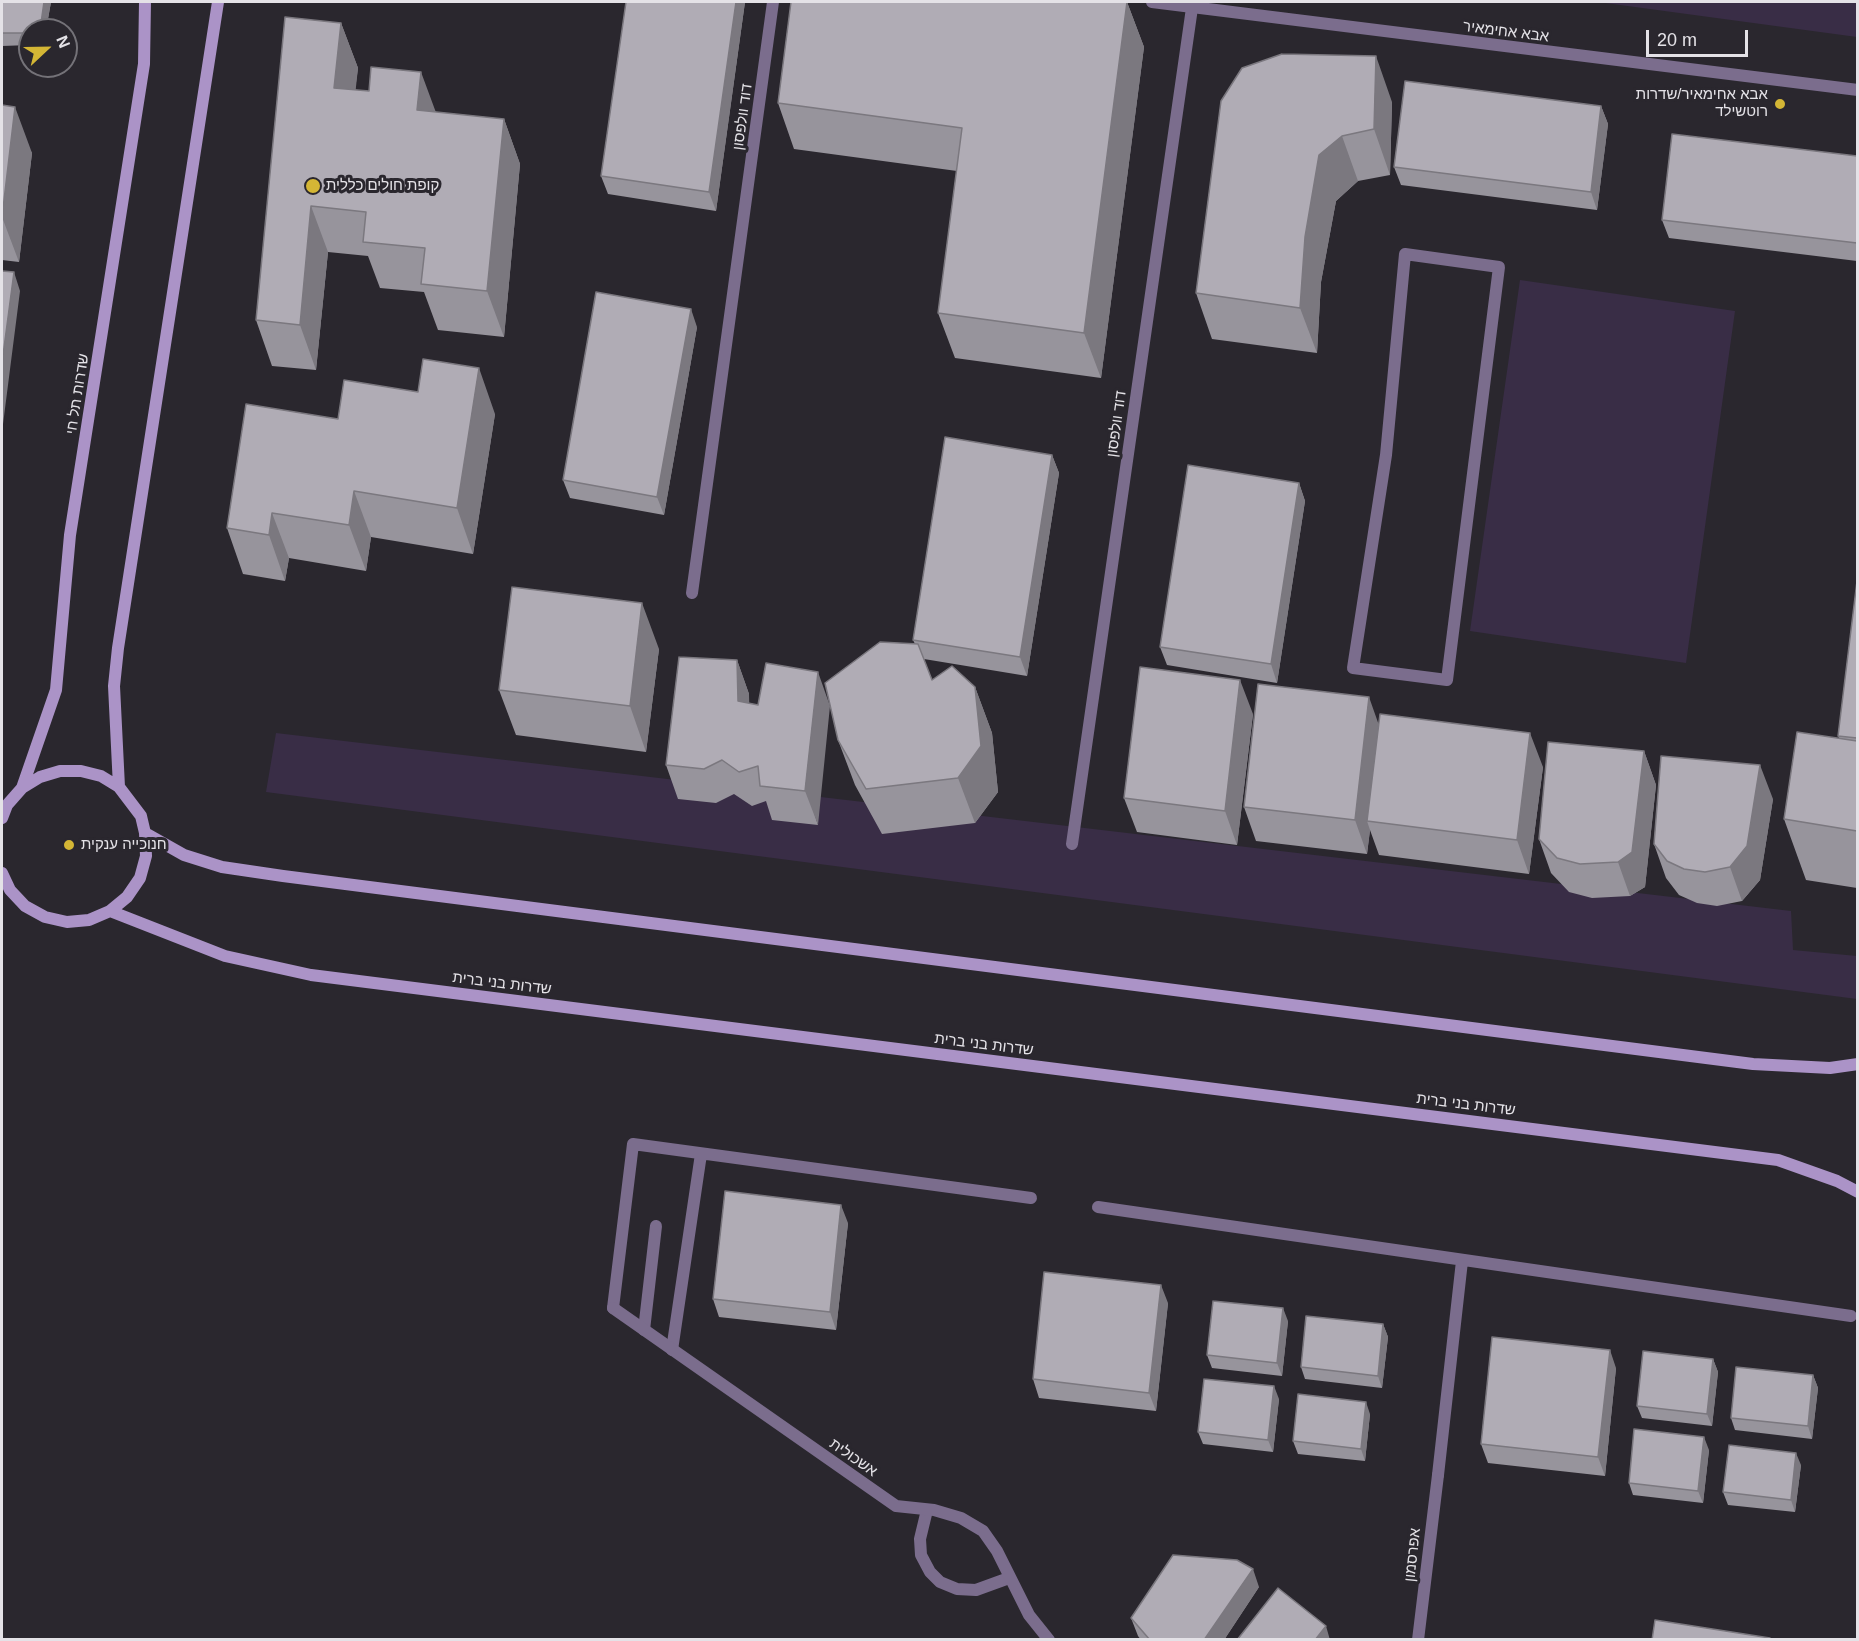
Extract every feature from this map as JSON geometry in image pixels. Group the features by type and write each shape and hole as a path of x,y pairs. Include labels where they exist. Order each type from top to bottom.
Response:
{"main road":[{"name":"שדרות תל חי","path":"22,788 56,690 70,535 144,64 145,2"},
{"path":"119,787 114,686 118,648 218,2"},
{"path":"2,873 10,890 25,906 45,917 67,922 89,920 110,911 127,897 140,878 146,856 141,816 119,787 101,776 81,771 60,771 40,777 22,788 3,813"},
{"path":"145,834 184,855 222,867 273,875 1753,1064 1830,1068 1857,1064"},
{"name":"שדרות בני ברית","path":"110,911 225,956 311,975 1778,1160 1837,1180 1857,1192"}],"street":[{"name":"דוד וולפסון","path":"692,593 773,2"},
{"name":"אבא אחימאיר","path":"1152,2 1857,90"},
{"name":"דוד וולפסון","path":"1072,844 1192,8"},
{"path":"1405,255 1498,267 1447,680 1353,668 1386,455 1405,255"},
{"name":"אשכולית","path":"701,1154 633,1144 613,1308 896,1506 961,1518 983,1531 1029,1615 1049,1640"},
{"path":"672,1350 701,1154 1031,1198"},
{"path":"1098,1207 1851,1316"},
{"path":"644,1330 656,1226"},
{"name":"אפרסמון","path":"1418,1640 1462,1261"},
{"path":"927,1510 920,1539 921,1555 930,1572 940,1582 957,1589 976,1590 1009,1578"}],"shaded area":[{"path":"1598,2 1857,2 1857,37"},
{"path":"1520,280 1735,311 1686,663 1470,631"},
{"path":"276,733 1791,911 1793,950 1857,956 1857,999 266,792"}],"building":[{"path":"2,2 44,2 42,18 18,18 18,33 2,33"},
{"path":"626,2 736,2 709,192 601,176"},
{"path":"791,2 1127,2 1084,333 938,313 962,128 778,103"},
{"path":"285,17 341,23 334,88 369,91 371,67 421,72 417,110 504,119 487,291 421,284 425,248 363,242 366,212 311,206 300,325 256,320"},
{"path":"1282,54 1376,56 1374,129 1342,136 1319,155 1305,237 1300,308 1196,293 1221,101 1242,68"},
{"path":"1405,81 1601,106 1591,192 1394,167"},
{"path":"2,105 15,107 2,217"},
{"path":"1672,134 1857,156 1857,243 1662,220"},
{"path":"2,271 14,272 2,363"},
{"path":"596,292 691,309 657,497 563,480"},
{"path":"423,359 479,368 457,508 354,491 349,525 272,513 269,535 227,528 246,404 338,419 344,380 418,392"},
{"path":"945,437 1052,455 1020,657 913,640"},
{"path":"1188,465 1299,483 1271,664 1160,647"},
{"path":"1857,581 1857,738 1838,736"},
{"path":"512,587 642,603 630,706 499,690"},
{"path":"880,642 918,644 932,680 952,666 975,687 981,746 958,778 866,789 838,740 825,683"},
{"path":"679,657 737,660 738,701 758,705 766,663 818,672 805,791 760,786 758,766 739,772 722,760 704,769 666,765"},
{"path":"1140,667 1240,680 1225,811 1124,798"},
{"path":"1258,684 1369,697 1355,820 1244,807"},
{"path":"1380,714 1530,733 1517,840 1367,821"},
{"path":"1797,732 1857,741 1857,831 1784,819"},
{"path":"1548,742 1644,751 1632,852 1618,862 1580,864 1557,858 1539,839"},
{"path":"1661,756 1760,765 1747,846 1730,867 1705,872 1684,869 1667,861 1654,844"},
{"path":"725,1191 841,1205 830,1312 713,1299"},
{"path":"1044,1272 1161,1285 1149,1393 1033,1379"},
{"path":"1213,1301 1283,1308 1277,1363 1207,1355"},
{"path":"1306,1316 1383,1324 1378,1376 1301,1367"},
{"path":"1492,1337 1610,1350 1598,1457 1481,1444"},
{"path":"1643,1351 1713,1359 1707,1414 1637,1406"},
{"path":"1736,1367 1813,1375 1808,1426 1731,1418"},
{"path":"1204,1379 1274,1386 1268,1440 1198,1432"},
{"path":"1298,1394 1366,1402 1361,1449 1293,1441"},
{"path":"1634,1429 1704,1437 1698,1491 1629,1483"},
{"path":"1729,1445 1796,1453 1791,1500 1723,1492"},
{"path":"1173,1555 1237,1560 1253,1569 1204,1640 1150,1640 1131,1618"},
{"path":"1278,1588 1326,1626 1315,1640 1237,1640"},
{"path":"1655,1620 1770,1638 1770,1640 1652,1640"}],"place":[{"name":"אבא אחימאיר/שדרות רוטשילד","path":"1780,104"},
{"name":"קופת חולים כללית","path":"313,186"},
{"name":"חנוכייה ענקית","path":"69,845"}]}
